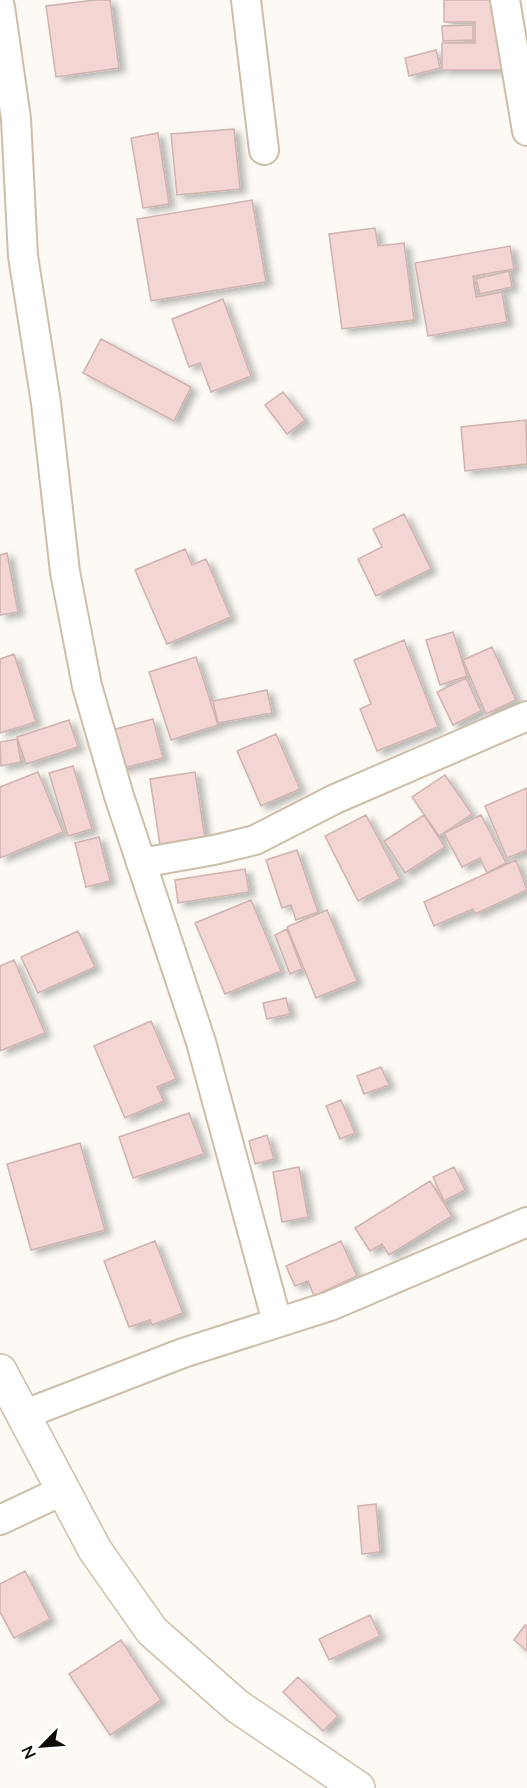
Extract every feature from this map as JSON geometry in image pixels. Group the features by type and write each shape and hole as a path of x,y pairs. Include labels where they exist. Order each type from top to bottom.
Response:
{"street":[{"path":"246,0 264,150"},
{"path":"505,0 527,131"},
{"path":"0,7 16,119 12,250 46,403 65,572 87,686 141,863 201,1042 277,1322"},
{"path":"141,863 255,840 335,799 527,716"},
{"path":"23,1414 183,1353 330,1306 527,1222"},
{"path":"0,1371 95,1550 152,1631 237,1706 358,1788"},
{"path":"0,1520 64,1490"}],"building":[{"path":"110,0 119,68 56,77 46,6"},
{"path":"444,0 504,0 504,70 442,70 442,43 475,43 475,22 444,22"},
{"path":"473,25 473,40 443,41 442,26"},
{"path":"436,50 440,68 409,76 405,58"},
{"path":"234,129 240,189 177,195 171,134"},
{"path":"158,133 169,204 143,208 131,138"},
{"path":"252,200 266,282 151,301 137,219"},
{"path":"375,228 378,246 404,243 414,320 342,329 329,234"},
{"path":"510,246 514,269 473,276 476,297 502,292 507,322 428,336 415,263"},
{"path":"509,271 512,287 480,294 476,279"},
{"path":"223,299 251,376 211,392 200,363 189,367 172,319"},
{"path":"101,339 191,387 174,421 83,373"},
{"path":"283,392 305,420 287,434 265,405"},
{"path":"526,420 527,464 465,471 461,427"},
{"path":"404,514 431,569 376,596 358,559 382,547 373,529"},
{"path":"185,549 192,565 206,559 231,617 167,644 135,570"},
{"path":"7,553 18,612 0,615 0,555"},
{"path":"453,632 467,676 440,685 426,640"},
{"path":"404,640 438,727 377,751 360,709 371,704 354,660"},
{"path":"492,647 516,700 486,714 463,660"},
{"path":"14,654 36,722 0,733 0,659"},
{"path":"196,657 218,725 171,740 149,672"},
{"path":"466,678 481,711 453,725 437,692"},
{"path":"267,690 272,713 218,723 213,701"},
{"path":"153,719 163,758 107,772 97,734"},
{"path":"69,720 78,747 26,764 17,737"},
{"path":"276,734 300,789 261,806 237,751"},
{"path":"17,739 21,762 1,766 0,742"},
{"path":"73,766 92,829 68,836 49,773"},
{"path":"38,772 63,832 0,858 0,787"},
{"path":"195,772 205,839 160,845 150,779"},
{"path":"445,775 472,814 439,836 412,797"},
{"path":"527,788 527,850 507,858 485,806"},
{"path":"366,815 400,879 358,901 325,836"},
{"path":"424,815 445,847 405,873 384,841"},
{"path":"481,815 506,863 487,873 480,858 462,867 444,833"},
{"path":"99,837 110,881 86,887 75,843"},
{"path":"297,850 318,912 296,920 291,905 282,908 266,860"},
{"path":"516,860 527,890 475,914 473,909 434,926 424,902"},
{"path":"245,869 249,892 178,903 175,880"},
{"path":"251,900 281,971 225,994 195,923"},
{"path":"327,910 357,981 316,998 287,927"},
{"path":"287,929 302,969 290,974 275,935"},
{"path":"78,931 95,967 38,993 21,957"},
{"path":"14,960 45,1033 0,1051 0,966"},
{"path":"286,998 290,1014 267,1019 263,1003"},
{"path":"151,1021 176,1079 157,1087 164,1101 125,1118 94,1046"},
{"path":"381,1067 389,1085 364,1094 357,1076"},
{"path":"341,1100 355,1133 340,1139 326,1106"},
{"path":"189,1113 204,1154 133,1178 119,1137"},
{"path":"267,1135 274,1159 255,1164 249,1141"},
{"path":"80,1143 105,1230 31,1250 7,1164"},
{"path":"299,1167 308,1217 282,1222 273,1172"},
{"path":"454,1167 465,1190 444,1201 433,1177"},
{"path":"430,1181 452,1216 389,1255 382,1244 370,1251 355,1228"},
{"path":"155,1241 183,1313 152,1325 150,1320 129,1327 104,1261"},
{"path":"341,1241 357,1276 314,1296 308,1281 295,1286 286,1266"},
{"path":"376,1504 380,1552 362,1554 358,1506"},
{"path":"25,1571 50,1619 14,1638 0,1612 0,1584"},
{"path":"370,1615 380,1636 329,1660 319,1639"},
{"path":"525,1625 527,1626 527,1651 514,1640"},
{"path":"121,1640 161,1700 110,1735 69,1674"},
{"path":"298,1677 338,1716 323,1731 283,1692"}]}
